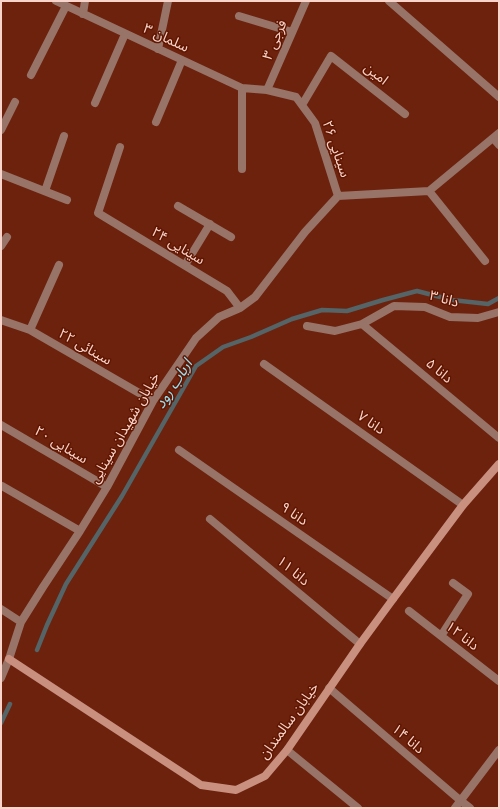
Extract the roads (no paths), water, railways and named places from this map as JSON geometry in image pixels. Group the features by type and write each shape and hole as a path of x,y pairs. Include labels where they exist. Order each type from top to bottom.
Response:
{"street":[{"name":"سلمان ۳","path":"56,1 242,88 267,90"},
{"path":"83,14 85,1"},
{"path":"158,49 168,1"},
{"name":"فرجی ۳","path":"267,90 306,1"},
{"path":"389,1 499,97"},
{"path":"31,75 66,6"},
{"path":"239,16 292,32"},
{"path":"95,103 125,34"},
{"name":"امین","path":"302,105 331,56 405,114"},
{"path":"156,122 182,60"},
{"path":"242,88 242,169"},
{"name":"سینایی ۲۶","path":"267,90 296,97 315,123 338,196"},
{"path":"1,130 15,102"},
{"path":"45,191 64,136"},
{"path":"338,196 428,191 496,136 499,145"},
{"name":"سینایی ۲۴","path":"120,147 98,213 227,291 240,308"},
{"path":"1,174 67,200"},
{"path":"428,191 485,261"},
{"name":"خیابان شهیدان سینایی","path":"2,673 9,659 21,622 107,487 153,401 196,338 219,317 240,308 255,297 305,232 338,196"},
{"path":"178,206 231,237"},
{"path":"185,265 210,224"},
{"path":"1,246 7,237"},
{"path":"30,330 59,265"},
{"name":"دانا ۳","path":"307,326 335,331 362,324 394,306 425,307 450,317 478,318 499,312"},
{"name":"سینائی ۲۲","path":"1,320 30,330 153,401"},
{"name":"دانا ۵","path":"362,324 499,438"},
{"name":"دانا ۷","path":"264,364 463,504"},
{"name":"سینایی ۲۰","path":"1,426 107,487"},
{"name":"دانا ۹","path":"179,450 393,598"},
{"name":"خیابان سالمندان","path":"9,659 202,785 236,790 265,776 287,750 393,598 463,504 499,464"},
{"path":"2,486 80,531"},
{"name":"دانا ۱۱","path":"210,519 360,644"},
{"path":"441,636 468,594 453,583"},
{"path":"1,609 21,622"},
{"name":"دانا ۱۲","path":"409,611 499,681"},
{"name":"دانا ۱۴","path":"330,688 470,808"},
{"path":"287,750 358,808"},
{"path":"455,808 499,750"}],"waterway":[{"name":"ارباب رود","path":"37,650 66,584 122,496 196,366 223,347 251,337 292,319 322,310 347,311 417,291 452,300 488,304 499,298"},
{"name":"ارباب رود","path":"1,723 10,704"}]}
